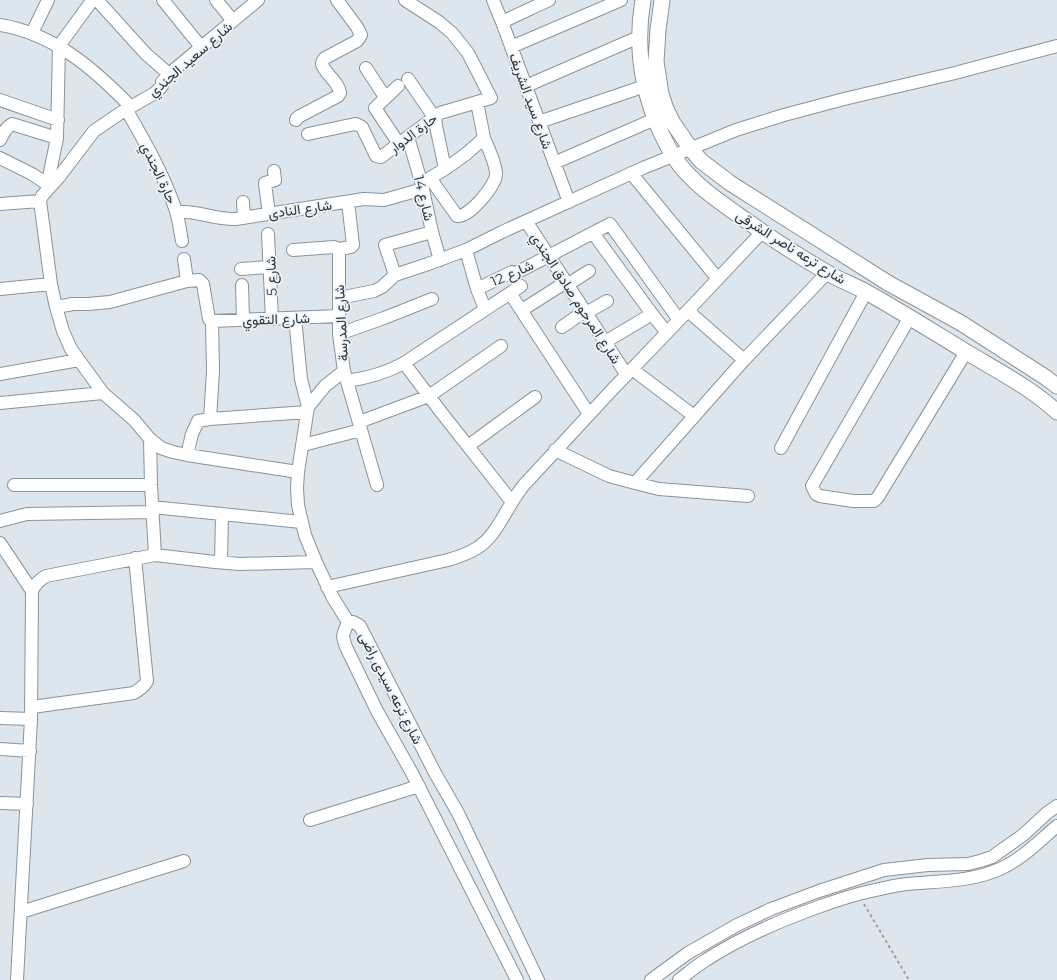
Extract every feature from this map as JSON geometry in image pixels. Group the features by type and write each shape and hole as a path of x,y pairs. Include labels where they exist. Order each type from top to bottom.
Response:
{"street":[{"path":"32,33 48,0"},
{"path":"50,186 49,177 57,138 59,46 91,2 95,0 146,54 169,74"},
{"path":"163,0 202,47"},
{"path":"216,0 233,21"},
{"path":"296,120 300,116 338,96 340,92 339,88 324,69 322,65 323,61 325,58 357,41 361,35 357,27 337,0"},
{"name":"حارة الدوار","path":"308,134 355,124 362,127 376,156 381,157 435,116 445,111 491,98 468,53 452,32 434,18 405,0"},
{"name":"شارع سيد الشريف","path":"493,0 512,47 569,202"},
{"path":"502,22 549,0"},
{"path":"512,47 621,0"},
{"name":"شارع ترعه ناصر الشرقى","path":"643,0 640,37 641,62 645,86 655,119 673,156 700,187 762,232 827,273 866,292 910,317 1027,388 1057,412"},
{"name":"شارع ترعه ناصر الشرقى","path":"662,0 656,62 661,94 673,123 701,161 730,183 888,283 961,323 1057,386"},
{"name":"شارع سعيد الجندي","path":"40,201 42,196 59,177 94,131 128,108 155,93 162,86 162,82 169,74 233,21 251,2"},
{"name":"حارة الجندي","path":"0,25 32,33 59,46 95,72 128,108 166,184 176,212 182,241"},
{"path":"526,86 640,37"},
{"path":"339,298 374,291 382,287 395,275 466,250 631,173 736,130 844,99 1057,46"},
{"path":"366,68 385,97 398,86"},
{"path":"408,79 435,116 445,169"},
{"path":"539,122 645,86"},
{"name":"شارع 14","path":"385,97 374,108 403,141 423,189 432,232 440,260"},
{"path":"0,100 58,120"},
{"path":"477,102 484,138 496,176 484,196 462,216 457,216 430,178 466,154 484,138"},
{"path":"554,163 655,119"},
{"path":"0,140 5,130 12,124 57,138"},
{"path":"0,158 32,174 50,186"},
{"path":"270,214 265,183 275,180 274,171"},
{"path":"631,173 718,279"},
{"name":"شارع النادى","path":"176,212 186,211 229,219 364,199 384,200 423,189"},
{"path":"0,204 40,201 51,284 62,331 79,360 103,392 134,420 150,439 161,448 173,452 298,472"},
{"path":"243,202 244,217"},
{"path":"293,250 334,247 338,249 351,248 353,245 348,202"},
{"name":"شارع المرحوم صادق الجندي","path":"526,221 605,342 629,372 694,416"},
{"name":"شارع 12","path":"477,289 512,272 514,274 610,224 679,320"},
{"path":"395,275 385,245 432,232"},
{"path":"327,587 429,565 463,556 476,549 486,541 494,532 523,486 555,450 762,232"},
{"path":"593,233 666,333"},
{"name":"شارع 5","path":"268,234 272,318"},
{"name":"شارع المدرسة","path":"338,249 339,334 346,376 377,485"},
{"path":"466,250 477,289 485,310"},
{"path":"184,259 187,281"},
{"path":"241,269 270,268"},
{"path":"522,310 589,271"},
{"path":"635,483 744,360 827,273"},
{"path":"56,307 73,304 110,302 187,281 199,280 202,282 209,319 212,321 213,371 210,419"},
{"path":"0,289 51,284"},
{"path":"242,285 244,320"},
{"path":"187,455 192,434 198,421 308,410 324,386 346,376 357,380 377,375 404,363 521,286"},
{"path":"781,448 866,292"},
{"path":"510,293 589,414"},
{"path":"339,334 432,299"},
{"path":"562,326 607,301"},
{"path":"688,311 744,360"},
{"path":"605,342 652,314"},
{"name":"شارع التقوي","path":"212,321 339,316"},
{"path":"910,317 812,486 816,494 820,496 853,501 874,501 878,497 966,352"},
{"name":"شارع ترعه سيدى راضى","path":"295,318 301,379 308,410 298,472 297,488 298,505 305,535 327,587 348,622 355,622 360,626 435,773 458,813 538,980"},
{"path":"303,445 360,426 429,396 501,346"},
{"path":"0,374 79,360"},
{"path":"404,363 512,502"},
{"path":"0,403 103,392"},
{"path":"468,446 535,397"},
{"path":"150,439 155,555"},
{"path":"555,450 609,476 659,489 748,496"},
{"path":"14,485 151,485"},
{"path":"0,521 27,514 152,510 222,514 301,522"},
{"path":"221,562 222,514"},
{"path":"0,543 32,591"},
{"path":"17,980 30,751 32,591 35,584 46,576 155,555 247,564 316,562"},
{"path":"0,718 134,693 142,689 147,681 135,558"},
{"path":"348,622 345,631 342,634 346,647 377,711 419,786 517,980"},
{"path":"0,749 30,751"},
{"path":"310,820 419,786"},
{"path":"0,803 27,804"},
{"path":"651,980 688,954 737,925 771,909 819,891 884,870 928,865 968,864 980,862 992,857 1023,835 1057,806"},
{"path":"679,980 706,960 734,944 773,924 826,904 884,888 906,884 964,879 985,875 1015,861 1029,851 1057,826"},
{"path":"21,912 184,861"}],"path":[{"path":"859,894 909,980"}]}
